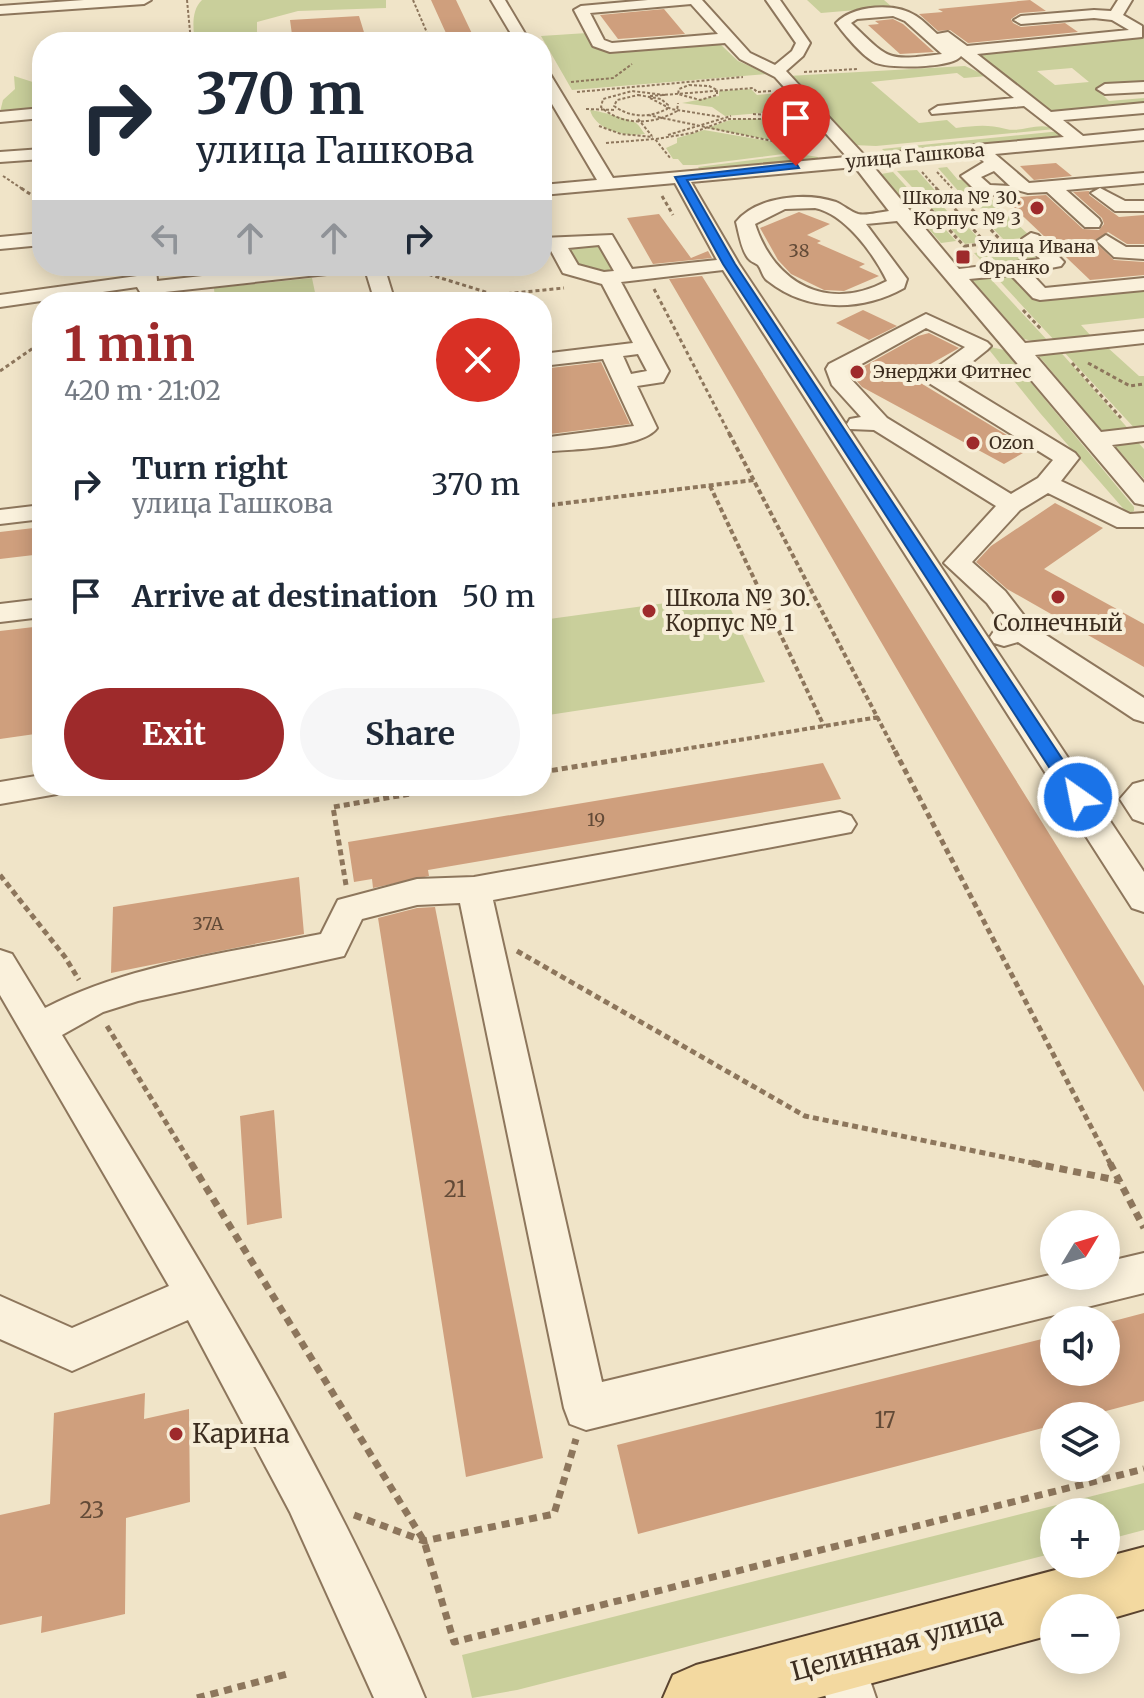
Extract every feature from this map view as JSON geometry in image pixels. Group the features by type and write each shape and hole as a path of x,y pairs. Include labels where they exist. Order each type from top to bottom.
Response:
{"main road":[{"name":"Целинная улица","path":"706,1697 846,1679 1144,1578"}],"street":[{"path":"0,10 144,0"},
{"path":"498,0 517,32"},
{"path":"727,38 604,47 598,43 581,10 695,0 745,56 776,72 859,160 902,215 1144,498"},
{"path":"773,0 803,43 798,53 776,72"},
{"path":"898,0 964,57 1079,141"},
{"path":"1115,16 1126,3 1125,0"},
{"path":"964,57 954,55 905,15 891,12 858,15 843,23 880,59 906,63 964,57 1132,35 1139,32 1115,16 1094,14 1021,20"},
{"path":"934,28 957,26"},
{"path":"1105,89 1144,87"},
{"path":"552,90 608,184"},
{"path":"938,111 1026,101"},
{"path":"552,109 563,108"},
{"path":"1046,117 1144,108"},
{"path":"0,117 32,114"},
{"name":"улица Гашкова","path":"552,189 679,173 859,160 989,157 1079,141 1143,136"},
{"path":"0,157 32,155"},
{"path":"1005,190 986,191 970,176 989,157 1023,187 1144,178"},
{"path":"679,173 729,264 1144,899"},
{"path":"1052,187 1092,223"},
{"path":"1100,193 1121,207 1144,206"},
{"path":"811,201 845,211 853,220 897,279 897,284 877,294 822,299 773,276 768,264 755,254 745,222 785,204 811,201"},
{"path":"853,220 902,215"},
{"path":"552,243 605,239 616,278 658,374 625,381"},
{"path":"954,275 1047,266 1054,262 1031,239"},
{"path":"0,243 32,240"},
{"path":"1106,241 1121,253 1144,253"},
{"path":"552,247 570,269 589,276 616,278 729,264"},
{"path":"1016,269 1044,295 1144,284"},
{"path":"89,292 233,276"},
{"path":"0,305 32,300"},
{"path":"1011,505 879,423 840,380 837,369 926,320 980,346 1056,345 1144,337"},
{"path":"980,346 937,378 1067,458 1047,483 1011,505 957,563 996,597 1022,632 1144,712"},
{"path":"552,359 646,348"},
{"path":"552,444 642,432 646,425 610,352"},
{"path":"835,425 879,423"},
{"path":"1095,440 1144,434"},
{"path":"1047,483 1135,521 1144,544"},
{"path":"0,517 32,513"},
{"path":"0,613 32,609"},
{"path":"978,644 1022,632"},
{"path":"0,793 32,788"},
{"path":"1144,792 1135,799 1144,811"},
{"path":"38,1030 92,1001 138,986 332,946 350,909 417,892 474,890 840,824"},
{"path":"474,890 586,1408 1144,1273"},
{"path":"5,982 38,1030 197,1295 306,1496 400,1698"},
{"path":"0,1317 72,1350 197,1295"}],"path":[{"path":"187,0 190,32"},
{"path":"413,0 427,32"},
{"path":"560,84 613,78 657,44"},
{"path":"700,85 704,81"},
{"path":"676,83 717,90"},
{"path":"678,94 685,86"},
{"path":"619,88 648,96 677,111 722,117 766,113 803,119"},
{"path":"617,110 614,106 617,100 648,96 753,88 757,92 779,91"},
{"path":"648,115 678,103 715,97 717,90"},
{"path":"665,95 632,91 608,96 601,103 602,109 612,116 639,120 661,119 677,111"},
{"path":"678,94 688,99 706,100"},
{"path":"677,111 678,103"},
{"path":"755,118 772,107 787,117"},
{"path":"584,117 581,110 617,110 809,147"},
{"path":"598,144 644,140 703,129 729,119 755,118 782,111"},
{"path":"635,115 679,173"},
{"path":"592,120 620,135 654,138 722,117"},
{"path":"592,127 644,140"},
{"path":"812,128 803,141 816,151"},
{"path":"918,169 991,249"},
{"path":"0,175 32,196"},
{"path":"946,198 960,197"},
{"path":"958,212 973,211"},
{"path":"964,246 1031,239"},
{"path":"646,273 1144,1228"},
{"path":"433,276 484,292"},
{"path":"515,292 616,278"},
{"path":"1056,345 1130,386 1144,384"},
{"path":"0,371 32,349"},
{"path":"552,505 754,480"},
{"path":"710,486 824,726"},
{"path":"552,770 879,717"},
{"path":"350,909 333,807 398,796"},
{"path":"0,875 65,957 424,1541 454,1642 1144,1469"},
{"path":"483,931 805,1116 1122,1181"},
{"path":"306,1496 424,1541 554,1514 586,1408"},
{"path":"197,1698 291,1673"}],"green space":[{"path":"202,0 386,0 386,8 298,11 257,22 257,32 194,32 194,14"},
{"path":"807,0 884,0 892,7 821,13"},
{"path":"587,33 595,45 719,43 738,61 768,74 572,90 552,55 552,35"},
{"path":"1144,37 1144,83 1121,82 1121,86 1097,89 1109,101 1144,98 1144,104 1049,111 969,53","holes":["1072,68 1089,82 1055,85 1037,71"]},
{"path":"965,66 987,76 964,78 957,73 871,82 919,123 947,120 956,128 987,126 1012,130 1042,126 1055,129 876,146 853,145 788,76"},
{"path":"14,76 32,82 32,110 0,112 3,100 15,89"},
{"path":"751,89 757,95 779,93 800,116 770,105 762,113 725,116 712,107 682,103 719,96 719,91"},
{"path":"590,110 633,122 645,134 605,128"},
{"path":"774,118 807,124 810,129 798,140 803,143 786,143 707,128 730,120"},
{"path":"704,130 803,147 807,151 697,165 683,165 678,159 673,159 666,148 677,143 677,138"},
{"path":"1061,131 1064,137 886,153 882,149"},
{"path":"799,154 818,157 817,160 701,171 698,167"},
{"path":"947,167 958,180 968,179 1031,237 1004,240 978,213 983,211 968,194 961,194 938,168"},
{"path":"917,170 940,196 935,198 950,214 955,213 982,242 965,244 897,171"},
{"path":"893,172 956,241 941,243 881,174"},
{"path":"604,242 619,268 602,272 582,268 567,247"},
{"path":"1028,246 1041,261 988,268 974,253"},
{"path":"992,273 1013,274 1038,298 1144,286 1144,318 1081,325 1091,336 1055,341"},
{"path":"986,274 1048,341 1024,339 972,280"},
{"path":"312,278 315,292 214,292 214,288"},
{"path":"986,346 1004,350 1134,507 1134,511 1128,514"},
{"path":"1107,347 1139,376 1144,376 1144,431 1138,432 1064,352"},
{"path":"1057,348 1132,433 1110,433 1100,429 1038,355"},
{"path":"1135,439 1144,449 1144,479 1114,445"},
{"path":"724,595 765,682 552,714 552,619"},
{"path":"1144,1483 1144,1530 1120,1536 1120,1498 1085,1498"},
{"path":"1040,1509 1040,1557 517,1690 472,1698 462,1655"}],"building":[{"path":"431,0 456,0 471,32 445,32"},
{"path":"1030,0 1046,11 1020,13 1011,19 1013,23 1021,27 1065,23 1078,32 968,43 950,30 938,31 919,14 943,12 938,9"},
{"path":"664,9 685,34 618,39 600,15"},
{"path":"359,16 364,32 292,32 290,20"},
{"path":"893,19 934,52 900,54 868,25"},
{"path":"1056,163 1072,176 1034,180 1020,166"},
{"path":"1089,191 1089,195 1119,217 1144,215 1144,244 1127,244 1108,232 1094,241 1114,260 1144,262 1144,275 1090,280 1004,198 1046,195 1083,229 1099,230 1104,224 1102,218 1073,192"},
{"path":"799,212 830,224 807,235 821,241 817,243 865,264 859,267 879,276 844,291 824,290 791,274 778,260 760,228"},
{"path":"659,214 691,258 708,251 712,258 653,264 627,218"},
{"path":"702,276 1144,986 1144,1092 669,279"},
{"path":"863,310 897,326 869,340 836,323"},
{"path":"929,333 959,348 909,376 1030,449 1004,464 862,387 853,377 852,373 918,336"},
{"path":"601,362 630,424 552,434 552,368"},
{"name":"Солнечный","path":"1055,503 1103,528 1044,569 1144,624 1144,667 1007,589 976,562 991,546"},
{"path":"32,528 32,555 0,559 0,532"},
{"path":"32,627 32,734 0,739 0,631"},
{"path":"823,763 841,799 428,870 429,876 373,888 372,879 354,882 348,842"},
{"path":"299,877 304,934 111,973 113,907"},
{"path":"435,907 543,1458 466,1477 378,918 417,908"},
{"path":"274,1110 282,1218 247,1225 240,1116"},
{"path":"1144,1313 1144,1401 1120,1407 1120,1402 1040,1402 1040,1429 638,1534 617,1445 1040,1339 1040,1386 1120,1386 1120,1319"},
{"path":"145,1393 144,1419 189,1409 190,1502 126,1518 125,1614 41,1633 42,1616 0,1625 0,1515 50,1504 54,1413"}],"place":[{"name":"Школа № 30. Корпус № 3","path":"1037,208"},
{"name":"Улица Ивана Франко","path":"963,257"},
{"name":"Энерджи Фитнес","path":"857,372"},
{"name":"Ozon","path":"973,443"},
{"name":"Солнечный","path":"1058,597"},
{"name":"Школа № 30. Корпус № 1","path":"649,611"},
{"name":"Карина","path":"176,1434"}],"route":[{"path":"796,166 680,177 729,264 1078,797"}]}
